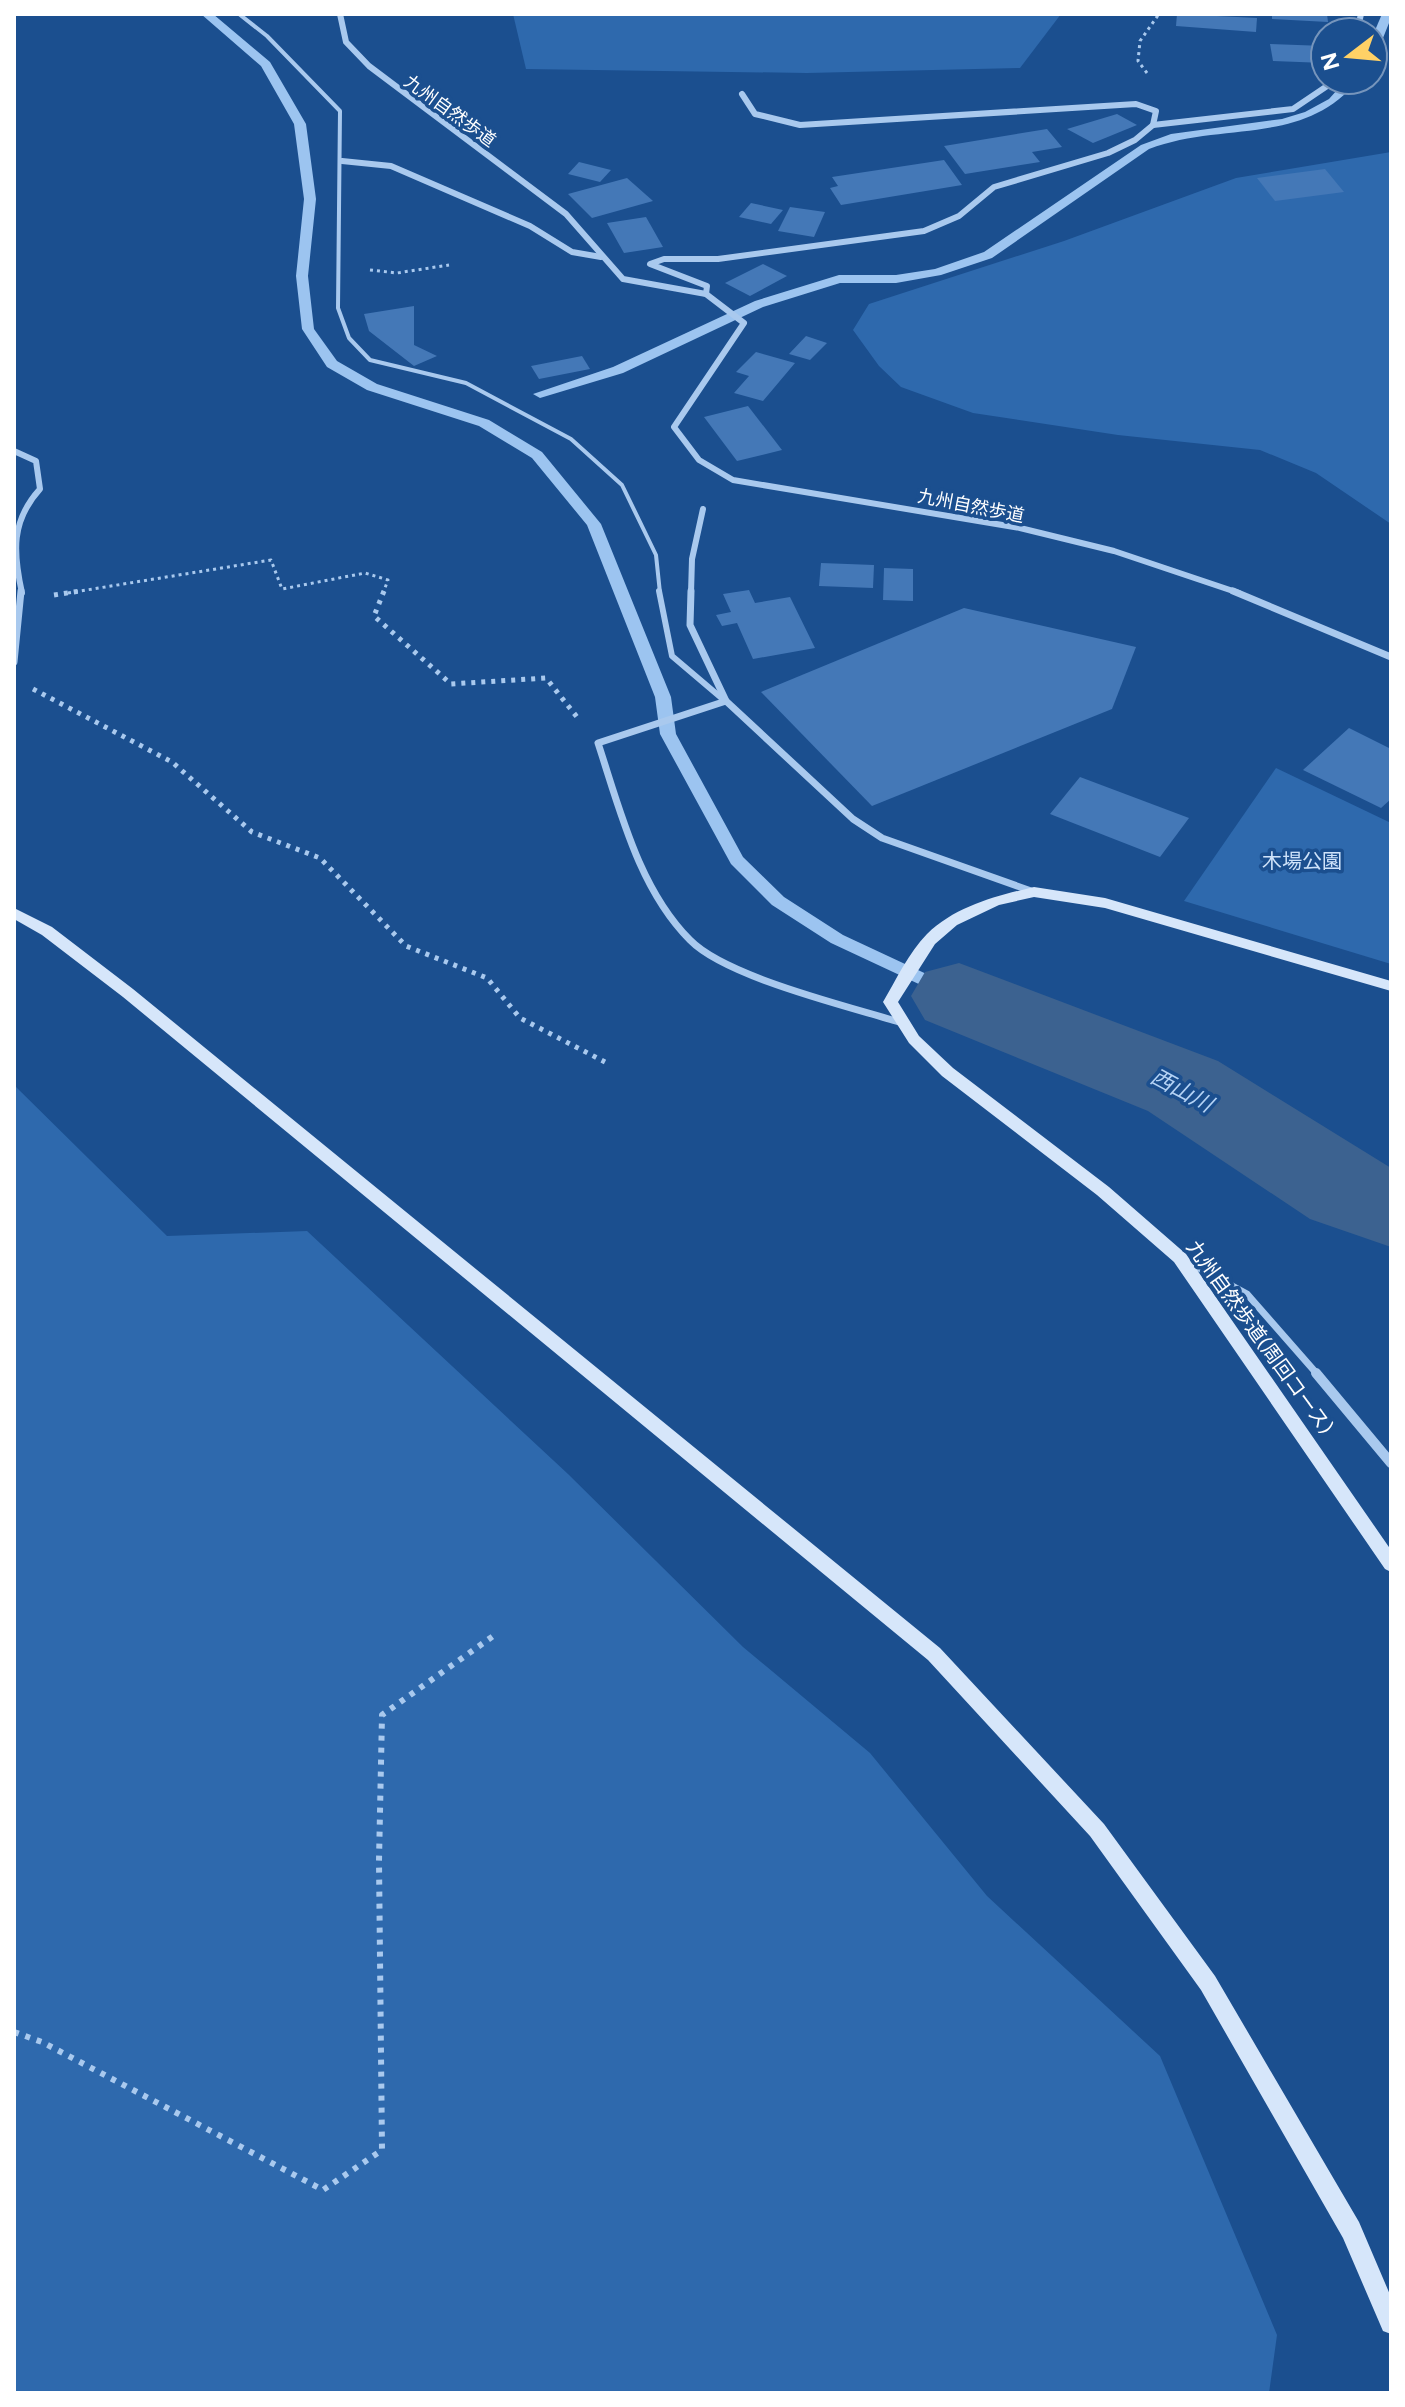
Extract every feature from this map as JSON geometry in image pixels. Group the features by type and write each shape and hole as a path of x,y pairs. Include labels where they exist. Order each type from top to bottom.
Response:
{"street":[{"name":"九州自然歩道","path":"340,14 346,42 369,66 566,214 623,279 706,294 744,323 733,345 688,397 674,427 699,460 733,480 969,518 1112,551 1236,591 1391,657"},
{"path":"742,94 755,114 800,125 906,121 1112,104 1136,104 1156,111 1153,125"},
{"path":"706,294 707,286 650,264 664,259 718,259 924,231 959,216 994,187 1108,153 1135,140 1153,125 1293,109 1312,96"},
{"path":"342,161 391,166 530,226 572,252 601,257"},
{"path":"14,451 36,461 40,489 23,508 14,556 23,600 14,662"},
{"path":"703,509 692,559 690,625 726,701 853,819 882,838 1034,892 1105,903 1391,986"},
{"path":"726,701 598,743 625,825 655,894 691,942 747,974 899,1022"},
{"name":"九州自然歩道(周回コース)","path":"1034,892 995,901 952,921 930,940 890,1002 899,1022 949,1072 1139,1219 1180,1258 1391,1564"},
{"path":"14,913 47,931 128,993 934,1654 1097,1830 1208,1983 1351,2230 1391,2323"},
{"path":"1180,1258 1247,1294 1365,1428 1391,1463"}],"lane":[{"path":"239,14 258,26 324,100 340,111 342,161 337,266 342,323 349,338 370,360 466,383 571,439 622,485 656,555 661,608 672,656 726,701"}],"path":[{"path":"1156,111 1156,85 1138,61 1140,41 1159,14"},
{"path":"337,266 397,273 449,265"},
{"path":"23,600 271,560 282,589 365,573 388,580 374,616 451,684 546,678 598,743"},
{"path":"28,686 112,727 172,762 252,832 320,858 406,946 487,978 520,1018 605,1062"},
{"path":"14,2032 42,2042 323,2190 382,2150 379,1861 382,1715 496,1634"}],"green space":[{"path":"513,14 1061,14 1020,68 807,73 526,69"},
{"path":"1391,152 1391,524 1316,473 1260,450 1118,435 973,413 901,387 879,366 853,330 869,304 1064,241 1236,178"},
{"name":"木場公園","path":"1276,768 1391,823 1391,964 1184,901"},
{"path":"14,1085 167,1236 307,1231 568,1474 743,1647 870,1753 987,1896 1160,2056 1277,2335 1269,2393 14,2393"}],"building":[{"path":"1177,14 1257,18 1256,32 1176,26"},
{"path":"1272,14 1327,16 1309,16 1309,21 1272,19"},
{"path":"1270,44 1309,45 1309,62 1273,61"},
{"path":"1117,114 1137,125 1093,143 1067,129"},
{"path":"1047,129 1062,147 1032,152 1040,162 965,174 944,146"},
{"path":"944,160 962,185 841,205 830,188 838,186 832,177"},
{"path":"579,162 611,170 600,182 568,174"},
{"path":"1325,169 1344,192 1275,201 1257,178"},
{"path":"627,178 653,201 592,218 568,194"},
{"path":"751,203 783,210 771,224 739,217"},
{"path":"790,207 825,212 814,237 778,231"},
{"path":"646,217 663,247 624,253 607,223"},
{"path":"763,264 787,276 750,296 725,283"},
{"path":"414,306 414,345 437,356 414,366 369,331 364,314"},
{"path":"806,336 827,343 810,360 789,354"},
{"path":"756,352 795,363 763,401 734,393 749,376 736,372"},
{"path":"582,356 590,369 539,379 531,366"},
{"path":"748,406 782,450 737,461 704,417"},
{"path":"821,563 874,565 873,588 819,586"},
{"path":"884,568 913,569 913,601 883,600"},
{"path":"749,590 755,603 790,597 815,648 753,659 737,623 722,626 716,615 731,612 723,594"},
{"path":"964,608 1136,647 1112,709 872,806 761,692"},
{"path":"1349,728 1391,749 1391,799 1381,808 1303,770"},
{"path":"1080,777 1189,818 1160,857 1050,814"}],"waterway":[{"path":"206,14 266,64 300,124 310,199 302,276 308,329 332,364 372,387 484,423 537,455 594,524 663,697 668,734 737,860 778,901 837,939 959,996"},
{"path":"540,394 618,370 759,304 839,279 896,279 937,272 988,255 1145,147 1171,137 1198,132 1283,122 1309,114 1338,96"},
{"name":"西山川","path":"959,996 1183,1086 1346,1192 1391,1208"}]}
